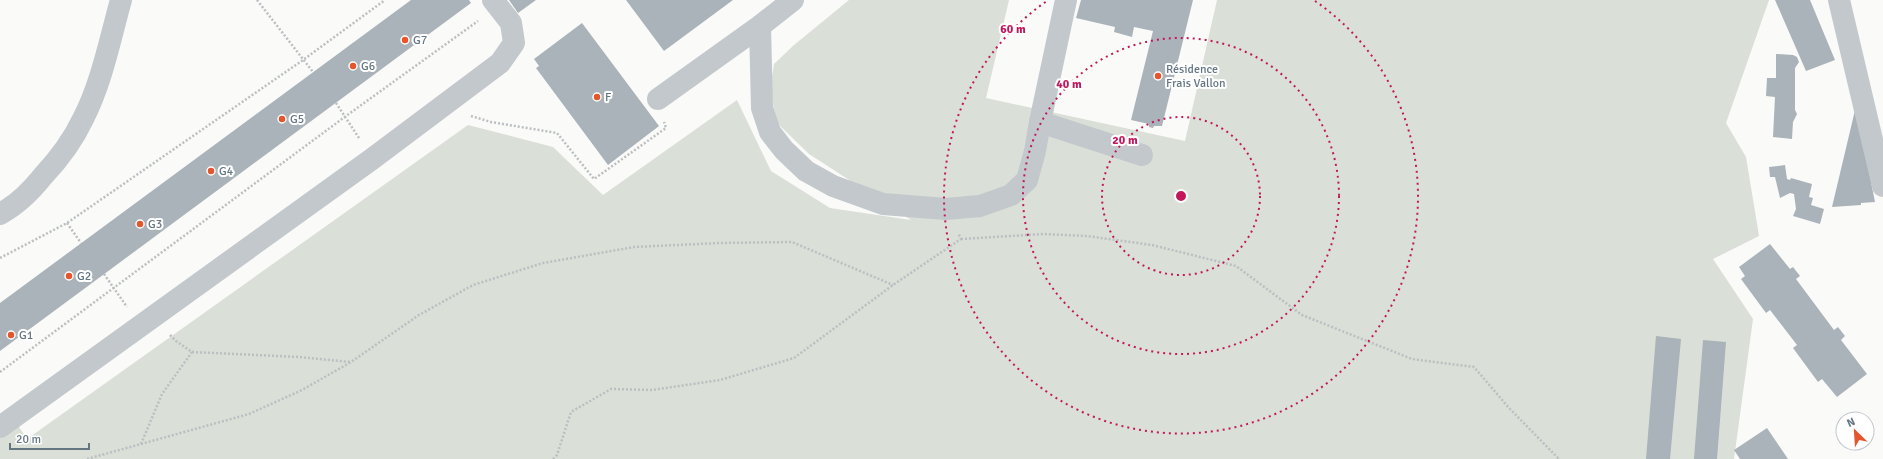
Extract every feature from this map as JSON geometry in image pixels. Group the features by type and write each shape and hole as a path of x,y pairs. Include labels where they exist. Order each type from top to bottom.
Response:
{"street":[{"path":"0,214 12,207 61,156 83,119 95,92 121,0"},
{"path":"658,100 760,26 793,0"},
{"path":"760,26 762,108 770,132 784,150 806,170 833,186 882,204 946,209 980,206 1011,195 1027,180 1036,151 1040,122 1066,0"},
{"path":"1840,0 1883,186"},
{"path":"0,427 372,160 500,63 514,43 511,23 496,3"},
{"path":"1040,122 1142,155"}],"path":[{"path":"257,0 313,72"},
{"path":"0,258 66,223 303,60 385,0"},
{"path":"0,372 496,3"},
{"path":"491,122 557,133 594,179 666,128 658,100"},
{"path":"336,103 346,116"},
{"path":"946,209 961,239"},
{"path":"66,223 81,243"},
{"path":"553,459 557,455 571,412 611,389 652,390 720,380 794,358 961,239 1044,234 1087,236 1152,245 1236,266 1302,315 1412,359 1474,367 1509,408 1559,459"},
{"path":"86,459 249,414 302,390 351,362 419,315 473,285 543,263 634,247 792,242 893,286"},
{"path":"104,274 112,288 128,308"},
{"path":"176,341 192,352 298,357 351,362"},
{"path":"141,444 162,394 192,352"}],"shaded area":[{"path":"849,0 1009,0 986,98 1185,141 1217,0 1769,0 1726,123 1746,157 1759,236 1713,259 1753,319 1734,459 0,459 0,433 17,424 27,439 468,125 553,147 603,195 737,100 771,171 830,208 911,220 809,154 777,123 770,90 774,64 794,45"}],"building":[{"path":"411,0 469,0 471,3 0,351 0,303"},
{"path":"509,0 536,0 518,13"},
{"path":"626,0 733,0 664,51"},
{"name":"Résidence Frais Vallon","path":"1081,0 1193,0 1162,126 1154,126 1153,128 1149,127 1149,124 1131,120 1153,31 1134,27 1132,37 1114,32 1115,27 1076,18"},
{"path":"1775,0 1810,0 1835,60 1806,71"},
{"name":"F","path":"582,23 659,126 608,165 536,68 539,66 534,59"},
{"path":"1776,54 1793,55 1797,57 1799,62 1795,68 1795,110 1797,114 1793,122 1792,139 1773,137 1775,97 1766,96 1767,78 1776,78"},
{"path":"1856,106 1875,202 1861,203 1861,205 1832,207"},
{"path":"1785,165 1787,179 1790,180 1791,178 1812,184 1809,197 1813,198 1811,205 1824,209 1820,224 1793,216 1796,209 1794,194 1790,193 1780,198 1775,177 1770,177 1769,167"},
{"path":"1770,244 1790,269 1793,267 1800,276 1796,279 1834,330 1838,327 1845,336 1841,340 1867,374 1837,397 1822,379 1818,382 1793,348 1797,345 1770,310 1766,313 1741,279 1745,276 1739,267"},
{"path":"1656,336 1681,339 1670,459 1646,459"},
{"path":"1703,340 1726,342 1717,459 1694,459"},
{"path":"1767,428 1788,459 1740,459 1734,450"}],"place":[{"name":"G7","path":"405,40"},
{"name":"G6","path":"353,66"},
{"name":"Résidence Frais Vallon","path":"1158,76"},
{"name":"F","path":"597,97"},
{"name":"G5","path":"282,119"},
{"name":"G4","path":"211,171"},
{"name":"G3","path":"140,224"},
{"name":"G2","path":"69,276"},
{"name":"G1","path":"11,335"}]}
